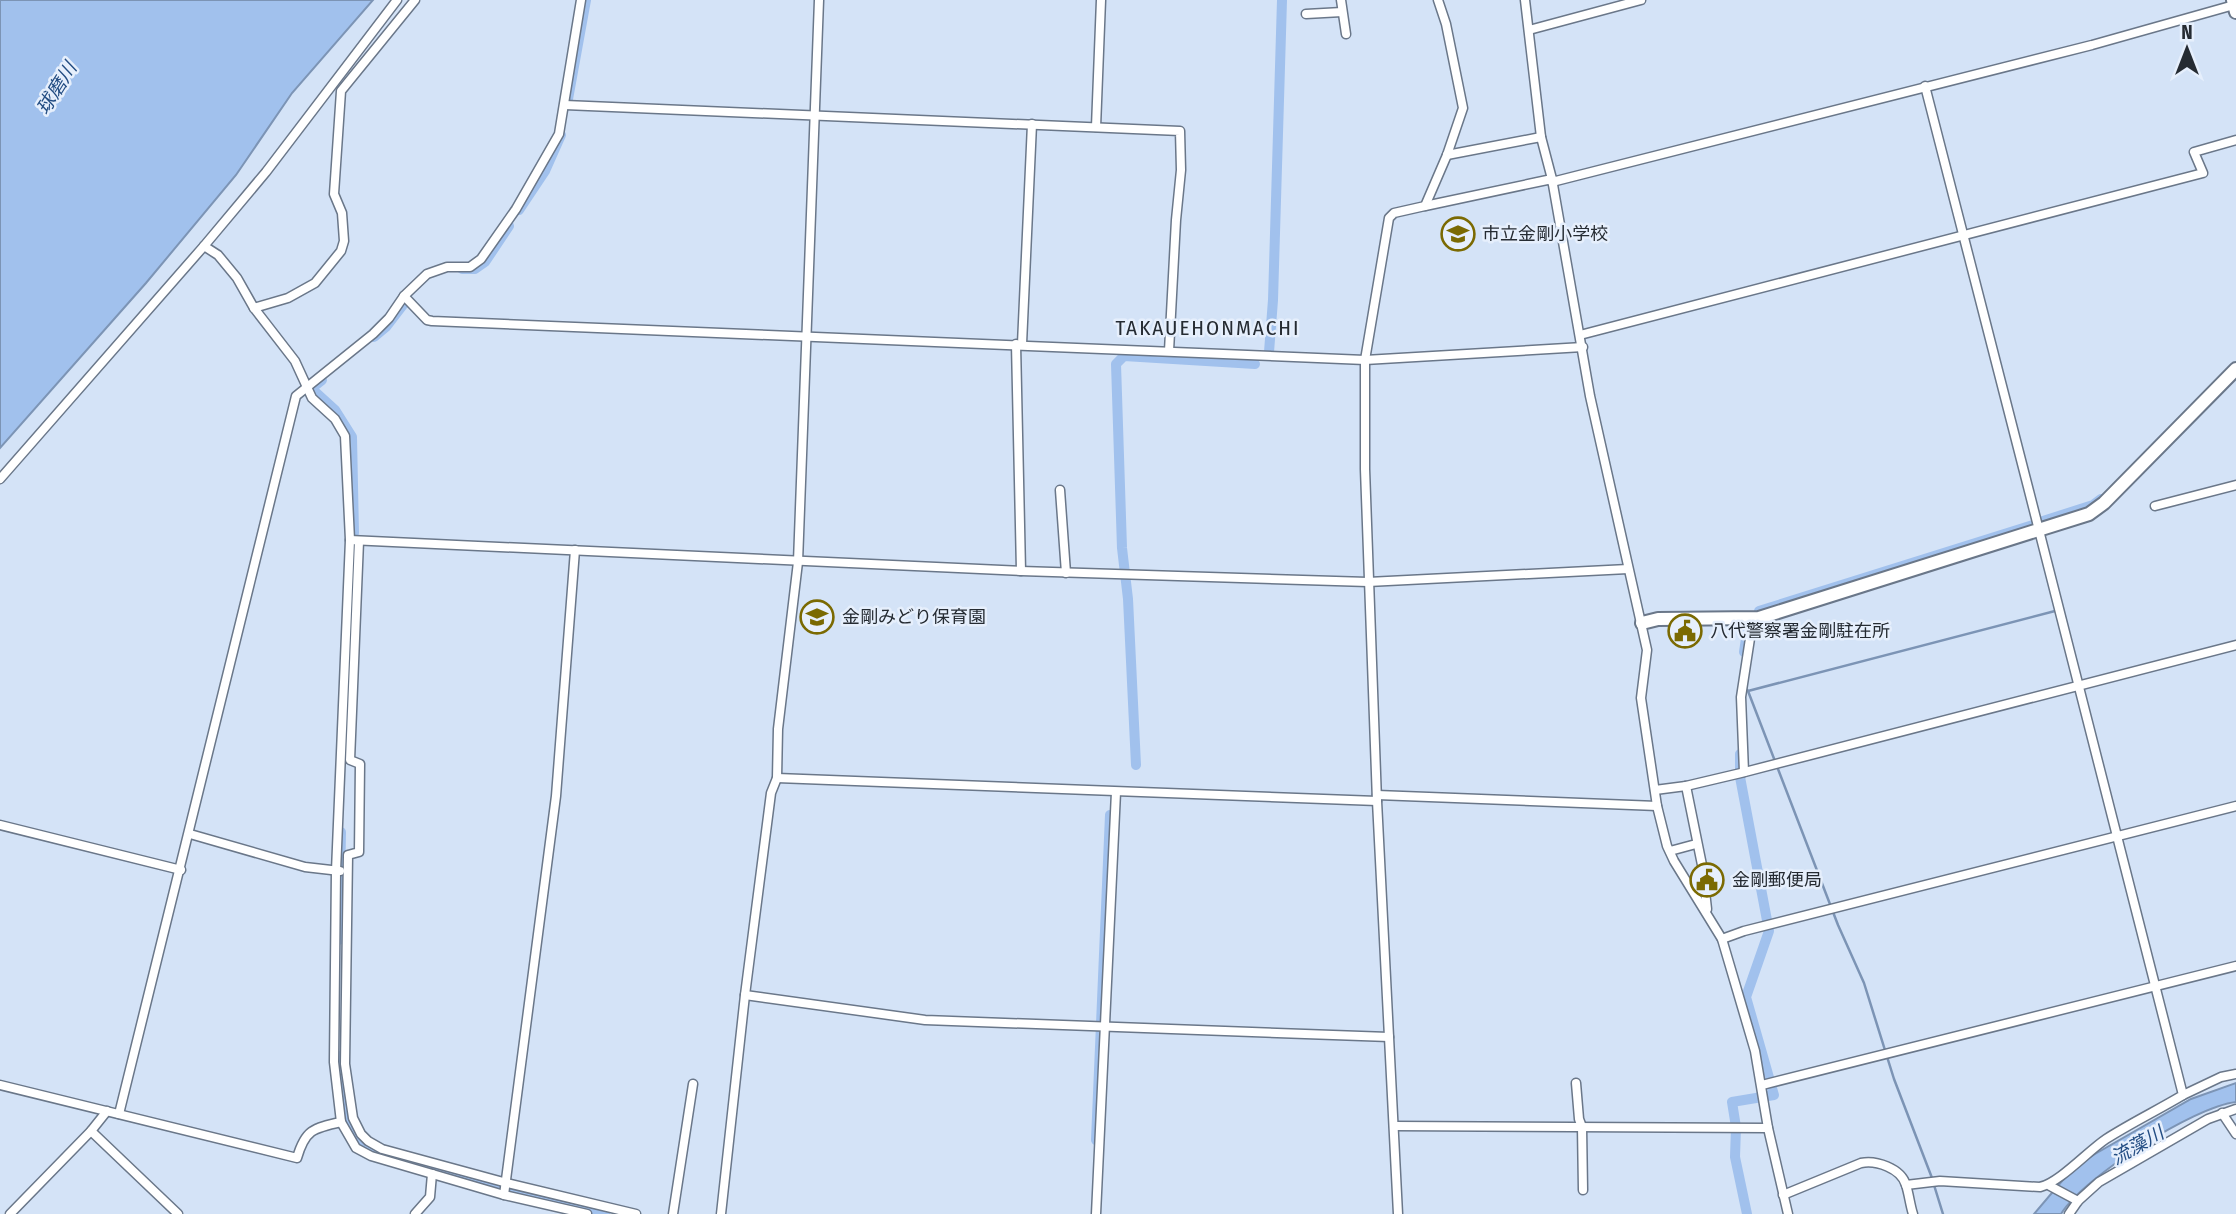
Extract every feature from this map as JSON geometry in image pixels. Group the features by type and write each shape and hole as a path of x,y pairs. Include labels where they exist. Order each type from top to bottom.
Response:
{"street":[{"path":"0,479 266,172 397,0"},
{"path":"254,308 288,298 315,283 341,251 344,232 342,213 334,194 341,92 415,0"},
{"path":"120,1114 296,396 373,334 389,318 404,296 428,274 447,267 470,267 481,259 516,209 559,134 581,0"},
{"path":"721,1214 745,995 771,793 777,778 778,729 798,562 819,0"},
{"path":"1096,127 1101,0"},
{"path":"1340,0 1346,34"},
{"path":"1424,206 1447,155 1463,108 1446,24 1438,0"},
{"path":"1524,0 1541,137 1552,181 1568,281 1583,347 1590,396 1647,650 1641,698 1657,806 1670,851 1722,939 1755,1051 1768,1128 1788,1214"},
{"path":"1529,30 1641,0"},
{"path":"1398,1214 1377,798 1365,469 1365,360 1389,218 1394,213 1424,206 1552,181 2092,45 2235,6"},
{"path":"1306,14 1342,12"},
{"path":"1925,86 2183,1095"},
{"path":"565,105 1180,131 1181,170 1169,351"},
{"path":"1021,571 1019,344 1032,124"},
{"path":"1447,155 1541,137"},
{"path":"1580,335 2203,173 2194,152 2236,141"},
{"path":"204,246 218,255 237,278 254,308 295,361 312,398 335,419 345,436 354,540 350,760 360,764 359,852 348,855 341,871 345,1064 358,1136"},
{"path":"404,296 427,320 432,321 1365,360 1583,347"},
{"path":"1642,623 1658,619 1753,619 2089,514 2104,503 2236,369"},
{"path":"2155,506 2236,485"},
{"path":"1060,490 1066,573"},
{"path":"354,540 798,562 1368,582 1628,569"},
{"path":"354,540 334,1062 341,1122 356,1148 371,1156 504,1195 587,1214"},
{"path":"504,1195 556,796 575,550"},
{"path":"1741,773 1741,697 1753,619"},
{"path":"1655,790 1741,773 2236,645"},
{"path":"777,778 1115,792 1657,806"},
{"path":"1686,786 1702,865 1707,912"},
{"path":"1096,1214 1101,1027 1115,792"},
{"path":"1722,939 1744,931 2236,806"},
{"path":"0,825 181,870"},
{"path":"190,834 305,867 341,871"},
{"path":"1670,851 1696,844"},
{"path":"1762,1086 2236,966"},
{"path":"745,995 925,1020 1389,1037"},
{"path":"1906,1185 1940,1181 2040,1188 2051,1186 2085,1154 2106,1139 2183,1095 2221,1077 2236,1074"},
{"path":"1576,1083 1578,1119 1582,1127 1584,1190"},
{"path":"673,1214 693,1084"},
{"path":"0,1085 297,1158 303,1138 308,1133 341,1122"},
{"path":"2069,1214 2077,1200 2107,1177 2208,1119 2236,1109"},
{"path":"10,1214 107,1111"},
{"path":"2222,1113 2236,1134"},
{"path":"1394,1126 1736,1130 1768,1128"},
{"path":"91,1131 178,1214"},
{"path":"346,1133 358,1136 382,1149 636,1214"},
{"path":"1783,1195 1870,1161 1881,1163 1894,1171 1906,1185 1913,1214"},
{"path":"415,1214 430,1197 432,1174"},
{"path":"2051,1186 2077,1200"}],"water":[{"name":"球磨川","path":"0,0 373,0 292,93 236,175 146,283 0,448"},
{"name":"流藻川","path":"2236,1083 2236,1102 2194,1116 2141,1146 2092,1182 2061,1214 2034,1214 2078,1165 2191,1099"}],"waterway":[{"path":"568,99 586,0"},
{"path":"1269,352 1282,0"},
{"path":"519,210 545,171 561,135"},
{"path":"462,269 475,269 485,262 509,226"},
{"path":"374,337 386,327 406,301"},
{"path":"1136,765 1128,599 1122,548 1116,364 1124,356 1255,364"},
{"path":"322,380 313,390 335,410 352,437 354,533"},
{"path":"2043,521 2093,505 2101,499"},
{"path":"1759,611 2033,525"},
{"path":"350,628 354,542"},
{"path":"1748,691 2055,611"},
{"path":"1744,652 1748,625"},
{"path":"1745,688 1838,925 1864,983 1894,1079 1932,1178"},
{"path":"1740,754 1740,777 1769,931 1746,997 1774,1095 1732,1102 1736,1127 1735,1157 1747,1214"},
{"path":"1096,1140 1110,815"},
{"path":"339,940 341,832"},
{"path":"338,1056 347,1123 357,1138 379,1155 605,1214"},
{"path":"1934,1185 1943,1214"}],"place":[{"name":"市立金剛小学校","path":"1458,234"},
{"name":"金剛みどり保育園","path":"817,617"},
{"name":"八代警察署金剛駐在所","path":"1685,631"},
{"name":"金剛郵便局","path":"1707,880"}],"district":[{"name":"TAKAUEHONMACHI","path":"1208,328"}]}
